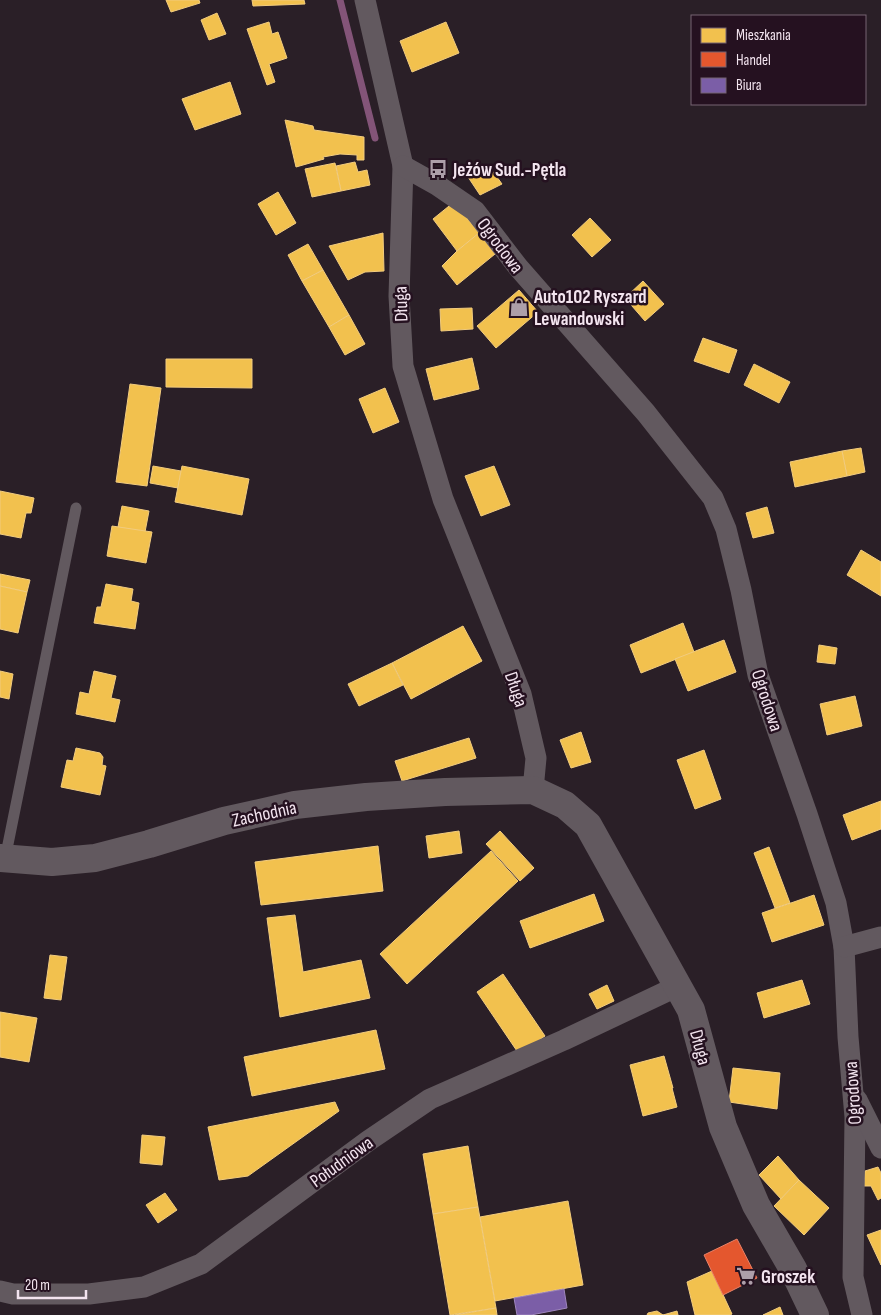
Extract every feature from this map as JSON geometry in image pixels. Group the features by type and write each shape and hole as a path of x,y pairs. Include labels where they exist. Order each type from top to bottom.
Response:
{"street":[{"name":"Długa","path":"365,0 403,166 399,296 403,366 443,499 521,694 536,758 533,790 565,805 588,825 691,1010 723,1127 756,1205 793,1269 814,1315"},
{"name":"Ogrodowa","path":"403,166 437,185 475,210 518,267 646,413 713,498 726,529 741,590 758,675 836,903 844,947 848,1037 855,1117 853,1277 862,1315"},
{"name":"Zachodnia","path":"2,859 52,862 95,858 150,844 224,821 295,805 366,797 445,792 533,790"},
{"path":"844,947 881,936"},
{"name":"Południowa","path":"0,1291 13,1294 89,1294 144,1287 201,1264 368,1141 430,1099 564,1040 678,986"},
{"path":"853,1091 881,1148"}],"lane":[{"path":"2,859 76,508"}],"building: Mieszkania":[{"path":"166,0 199,0 200,3 171,12"},
{"path":"252,0 304,0 305,4 253,6"},
{"path":"217,13 226,34 209,40 201,20"},
{"path":"269,22 272,34 278,32 287,58 269,64 275,82 267,85 247,29"},
{"path":"446,22 459,53 412,72 400,41"},
{"path":"230,82 241,114 195,130 182,99"},
{"path":"285,120 313,126 314,130 364,137 364,160 357,160 357,155 340,154 323,157 324,159 296,167"},
{"path":"355,162 358,172 367,170 370,185 341,191 336,166"},
{"path":"335,163 341,191 312,197 305,169"},
{"path":"489,166 502,184 480,195 466,174"},
{"path":"278,192 296,223 276,235 258,204"},
{"path":"454,202 479,233 457,251 433,219"},
{"path":"590,218 611,240 592,257 572,235"},
{"path":"383,233 384,271 365,272 348,280 329,246"},
{"path":"479,233 495,254 457,285 442,266"},
{"path":"308,244 323,270 302,281 288,255"},
{"path":"323,270 349,315 329,327 302,281"},
{"path":"643,281 664,304 645,321 625,298"},
{"path":"519,290 538,312 496,348 477,326"},
{"path":"472,308 473,329 441,331 440,309"},
{"path":"349,315 365,344 345,355 329,327"},
{"path":"703,338 737,350 729,373 694,361"},
{"path":"472,358 479,389 434,400 426,369"},
{"path":"166,359 252,359 252,388 166,387"},
{"path":"754,364 790,382 779,403 744,385"},
{"path":"130,384 161,388 147,486 116,482"},
{"path":"385,388 399,422 373,433 359,399"},
{"path":"861,448 865,472 847,476 842,451"},
{"path":"842,451 847,476 795,487 790,462"},
{"path":"153,466 181,471 178,488 150,483"},
{"path":"182,466 249,479 242,515 175,502"},
{"path":"494,466 510,505 481,516 465,476"},
{"path":"0,491 34,498 31,513 26,513 21,538 0,534"},
{"path":"122,506 149,511 145,532 118,527"},
{"path":"767,507 774,533 753,538 746,513"},
{"path":"112,526 152,532 146,563 107,556"},
{"path":"861,550 881,562 881,596 847,575"},
{"path":"0,574 30,580 27,592 0,586"},
{"path":"106,584 133,589 131,601 139,603 135,629 94,623 97,607 101,607"},
{"path":"0,586 27,592 18,633 0,629"},
{"path":"683,623 694,652 641,673 630,645"},
{"path":"463,626 482,661 411,699 392,663"},
{"path":"724,640 736,672 688,691 675,659"},
{"path":"819,645 837,648 835,664 817,662"},
{"path":"392,663 403,685 359,706 348,684"},
{"path":"0,671 13,674 9,699 0,697"},
{"path":"94,671 116,676 111,698 120,700 115,722 76,714 80,692 89,694"},
{"path":"855,696 862,726 827,735 820,704"},
{"path":"581,732 591,762 571,768 560,740"},
{"path":"469,738 476,758 402,781 395,761"},
{"path":"76,748 100,753 103,757 102,765 106,766 100,795 61,787 67,760 73,761"},
{"path":"704,750 721,799 695,809 677,760"},
{"path":"881,801 881,829 852,840 843,815"},
{"path":"459,831 462,853 429,858 426,836"},
{"path":"500,831 534,868 520,881 486,844"},
{"path":"378,846 383,891 261,905 255,862"},
{"path":"769,847 790,903 775,908 754,853"},
{"path":"491,851 518,881 407,984 380,954"},
{"path":"594,894 604,921 530,948 520,921"},
{"path":"814,895 824,925 772,942 762,913"},
{"path":"295,915 303,972 361,960 370,998 280,1017 267,918"},
{"path":"50,955 67,957 61,1000 44,998"},
{"path":"503,974 545,1036 519,1054 477,992"},
{"path":"802,980 810,1004 764,1018 757,993"},
{"path":"607,985 614,1001 597,1009 589,994"},
{"path":"0,1012 37,1018 29,1062 0,1057"},
{"path":"376,1030 385,1069 252,1096 244,1057"},
{"path":"664,1056 677,1107 643,1116 630,1065"},
{"path":"733,1068 780,1073 777,1109 729,1102"},
{"path":"335,1102 339,1111 248,1176 219,1180 208,1127"},
{"path":"142,1135 165,1137 162,1165 140,1163"},
{"path":"468,1146 478,1207 433,1214 423,1154"},
{"path":"778,1156 799,1180 781,1199 759,1175"},
{"path":"878,1167 881,1173 881,1198 878,1200 871,1186 864,1186 865,1171"},
{"path":"799,1180 829,1208 804,1235 774,1206"},
{"path":"165,1193 177,1210 158,1223 146,1205"},
{"path":"568,1201 583,1285 495,1301 480,1217"},
{"path":"478,1207 496,1308 450,1315 433,1214"},
{"path":"881,1230 881,1265 867,1235"},
{"path":"712,1271 732,1314 730,1315 695,1315 687,1282"},
{"path":"780,1307 783,1315 763,1315"},
{"path":"496,1308 497,1315 455,1315"},
{"path":"657,1311 663,1315 647,1315 648,1313"},
{"path":"677,1311 678,1315 663,1315"}],"building: Handel":[{"path":"737,1239 757,1278 723,1295 704,1255"}],"building: Biura":[{"path":"564,1289 567,1308 531,1315 517,1315 514,1298"}],"waterway":[{"path":"340,0 375,138"}],"place":[{"name":"Jeżów Sud.-Pętla","path":"438,169"},
{"name":"Auto102 Ryszard Lewandowski","path":"519,307"},
{"name":"Groszek","path":"746,1276"}]}
